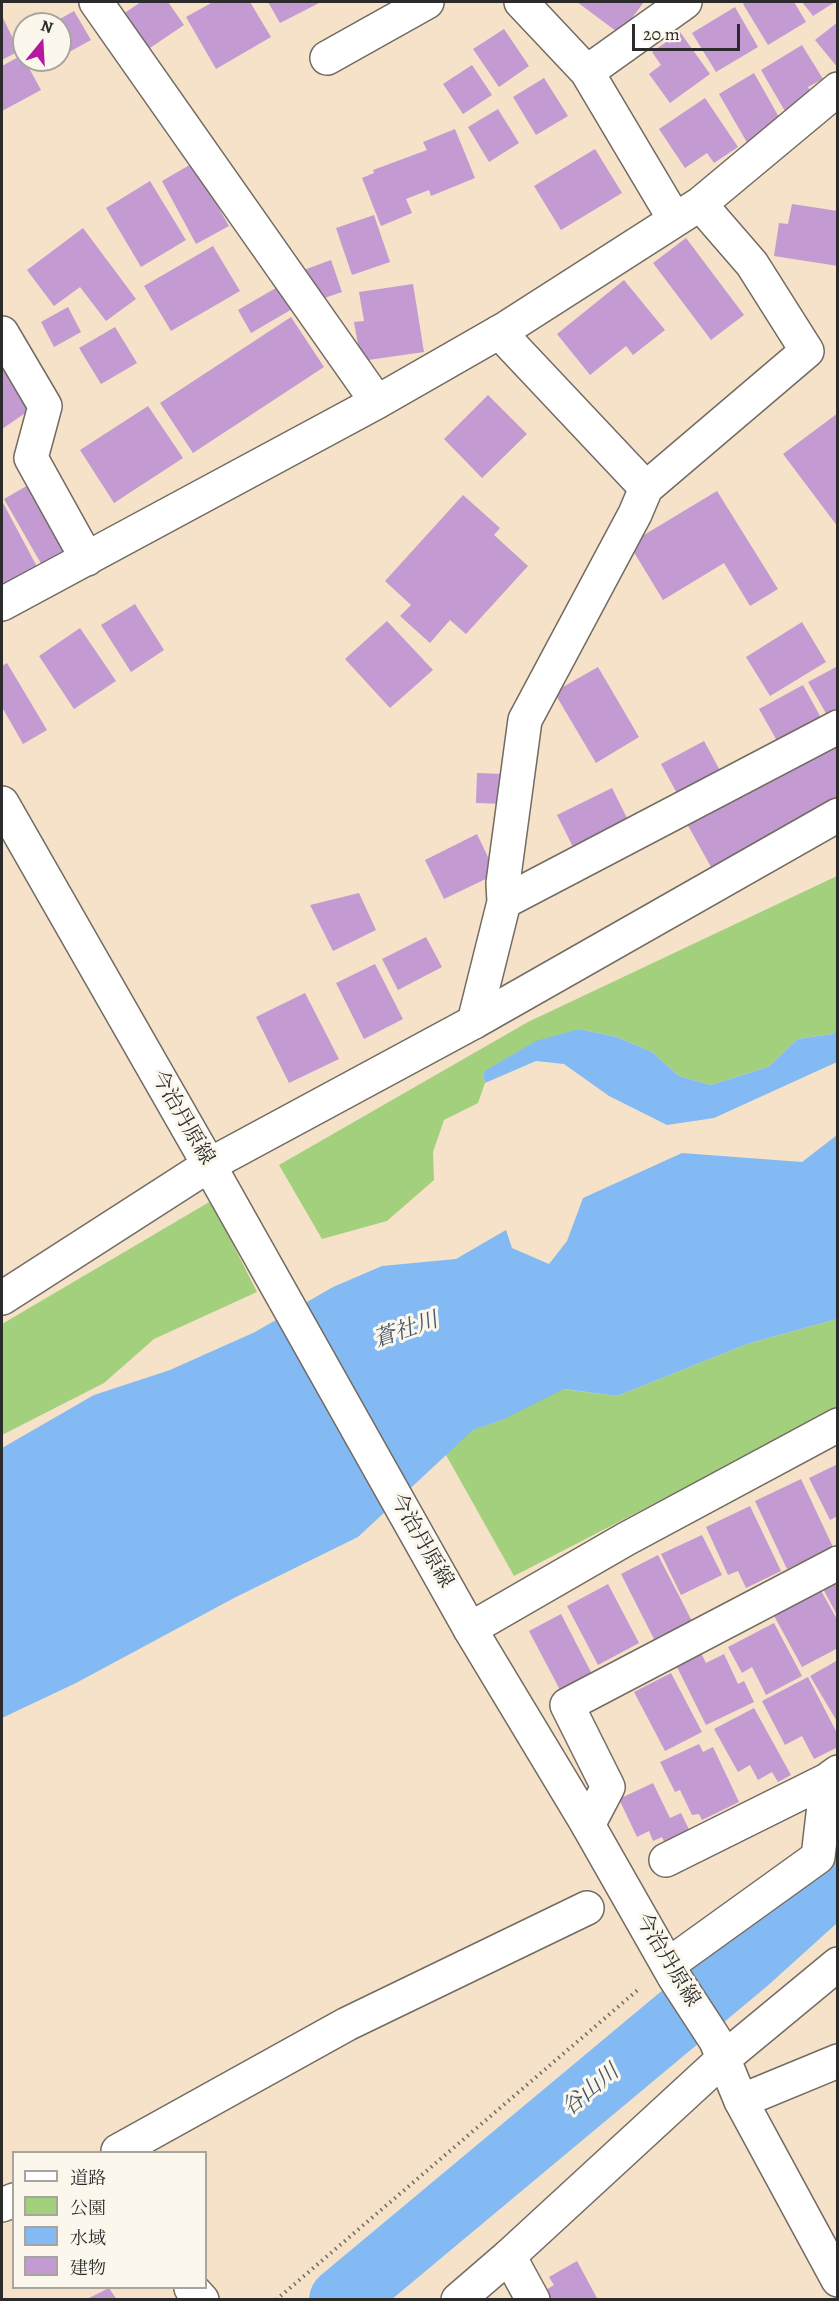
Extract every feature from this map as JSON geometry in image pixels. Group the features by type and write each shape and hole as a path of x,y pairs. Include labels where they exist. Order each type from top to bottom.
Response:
{"street":[{"path":"96,2 377,402"},
{"path":"327,58 427,2"},
{"path":"474,1022 504,902 503,883 525,720 635,514 646,488 807,351 752,264 687,212 586,72 520,2"},
{"path":"586,72 685,2"},
{"path":"2,604 377,402 499,332 687,212 837,89"},
{"path":"499,332 646,488"},
{"path":"2,333 45,406 31,458 87,559"},
{"path":"504,902 837,727"},
{"name":"今治丹原線","path":"2,803 470,1629 720,2050 741,2101 837,2280"},
{"path":"2,1298 209,1165 474,1022 837,815"},
{"path":"470,1629 626,1539 837,1425"},
{"path":"588,1825 609,1786 567,1705 837,1563"},
{"path":"666,1860 832,1776"},
{"path":"671,1971 818,1857 832,1776"},
{"path":"119,2151 347,2024 587,1908"},
{"path":"458,2300 509,2256 720,2050 837,1964"},
{"path":"741,2101 837,2061"},
{"path":"509,2256 533,2300"}],"path":[{"path":"276,2300 671,1971"}],"green space":[{"path":"837,876 838,1030 832,1034 798,1039 768,1067 711,1085 679,1076 652,1052 617,1037 579,1029 483,1072 485,1083 478,1103 444,1120 433,1152 434,1180 387,1221 322,1239 279,1165 528,1022"},
{"path":"211,1201 257,1292 154,1339 104,1383 2,1435 2,1324"},
{"path":"837,1319 837,1409 514,1576 446,1455 448,1438 502,1420 539,1386 617,1396 747,1344"}],"water":[{"path":"579,1029 617,1037 652,1052 679,1076 711,1085 768,1067 798,1039 832,1034 837,1030 837,1062 714,1118 667,1125 609,1096 564,1064 536,1061 485,1083 483,1072 536,1041"},
{"name":"蒼社川","path":"837,1135 837,1319 747,1344 617,1396 564,1389 502,1420 473,1430 358,1537 234,1598 76,1683 2,1718 2,1448 94,1395 170,1370 255,1332 333,1287 382,1266 456,1259 506,1230 512,1248 549,1264 567,1241 583,1198 682,1153 802,1162"}],"building":[{"path":"141,2 168,2 184,25 144,52 120,16"},
{"path":"213,2 250,2 271,37 216,69 186,17"},
{"path":"268,2 321,2 280,23"},
{"path":"577,2 644,2 620,34"},
{"path":"746,2 794,2 806,22 768,45 743,4"},
{"path":"802,2 835,2 813,16"},
{"path":"735,7 758,47 716,72 692,33"},
{"path":"74,11 91,40 72,50 72,12"},
{"path":"2,16 12,37 12,55 2,60"},
{"path":"838,22 838,68 815,40"},
{"path":"504,29 529,66 499,87 473,49"},
{"path":"680,32 710,74 670,103 649,74 661,65 652,52"},
{"path":"802,45 823,79 808,87 816,101 789,118 761,70"},
{"path":"12,60 12,72 31,72 41,90 2,111 2,66"},
{"path":"472,65 492,95 463,114 443,84"},
{"path":"754,73 784,126 749,146 719,94"},
{"path":"544,78 568,116 536,135 513,97"},
{"path":"705,98 738,147 714,163 707,153 685,168 659,129"},
{"path":"498,109 519,143 489,162 468,127"},
{"path":"455,129 475,178 431,196 429,190 406,199 412,213 381,226 362,178 374,173 373,170 427,150 423,142"},
{"path":"595,149 622,193 561,230 534,186"},
{"path":"193,163 229,226 196,244 162,181"},
{"path":"150,181 186,240 141,267 106,208"},
{"path":"792,204 838,211 838,266 774,256 779,223 788,224"},
{"path":"374,215 390,262 352,275 336,228"},
{"path":"83,228 136,299 106,321 80,287 54,306 27,270"},
{"path":"686,238 744,315 711,340 653,263"},
{"path":"213,246 240,291 171,331 144,286"},
{"path":"331,260 342,292 313,302 301,271"},
{"path":"624,280 665,330 633,355 626,346 590,375 557,334"},
{"path":"413,284 424,352 361,361 354,322 364,321 359,292"},
{"path":"281,285 294,308 251,333 238,310"},
{"path":"68,307 81,332 54,347 41,322"},
{"path":"291,317 324,367 193,453 160,403"},
{"path":"115,327 137,363 101,384 79,348"},
{"path":"11,365 37,405 2,429 2,371"},
{"path":"488,395 527,434 482,478 444,439"},
{"path":"148,406 183,458 114,503 80,450"},
{"path":"838,413 838,527 783,454"},
{"path":"37,480 80,555 47,574 4,499"},
{"path":"717,491 778,589 750,606 724,563 663,600 629,544"},
{"path":"463,495 500,528 494,535 528,566 466,634 450,620 430,643 400,616 411,605 385,581"},
{"path":"2,501 42,576 2,598"},
{"path":"135,604 164,650 131,672 101,625"},
{"path":"387,621 433,670 390,708 345,659"},
{"path":"802,622 826,662 770,696 746,657"},
{"path":"80,628 116,681 74,709 39,656"},
{"path":"7,663 47,730 23,744 2,707 2,666"},
{"path":"838,666 838,718 831,722 808,682"},
{"path":"598,667 639,737 596,763 554,692"},
{"path":"803,685 825,725 781,748 759,709"},
{"path":"838,737 838,797 711,867 686,822"},
{"path":"704,741 723,776 680,799 661,764"},
{"path":"477,773 505,774 505,804 476,803"},
{"path":"612,788 630,824 575,851 557,815"},
{"path":"477,834 496,874 444,899 425,860"},
{"path":"359,893 376,930 333,951 310,905"},
{"path":"426,937 442,967 398,990 382,959"},
{"path":"375,964 403,1019 364,1039 336,983"},
{"path":"305,993 339,1059 289,1083 256,1017"},
{"path":"838,1464 838,1516 830,1520 809,1478"},
{"path":"801,1479 833,1547 787,1569 755,1501"},
{"path":"750,1506 781,1571 746,1588 738,1571 728,1575 706,1527"},
{"path":"702,1535 722,1575 681,1595 661,1554"},
{"path":"658,1555 692,1621 654,1639 621,1574"},
{"path":"838,1579 838,1617 822,1587"},
{"path":"608,1584 639,1643 598,1665 567,1606"},
{"path":"819,1587 838,1621 838,1648 802,1667 772,1612"},
{"path":"561,1614 592,1674 560,1690 529,1631"},
{"path":"774,1623 802,1676 766,1695 752,1667 742,1673 728,1647"},
{"path":"701,1653 706,1663 724,1654 738,1684 744,1681 754,1702 706,1725 676,1665"},
{"path":"838,1660 838,1723 810,1676"},
{"path":"671,1673 702,1732 665,1751 634,1692"},
{"path":"808,1677 838,1735 838,1747 814,1759 802,1736 785,1745 762,1701"},
{"path":"754,1708 791,1775 778,1782 772,1772 758,1780 750,1765 738,1772 714,1729"},
{"path":"699,1744 703,1752 713,1747 739,1802 702,1820 699,1814 692,1815 680,1790 675,1792 660,1762"},
{"path":"653,1783 670,1818 681,1813 693,1838 668,1850 662,1837 653,1841 649,1831 637,1837 619,1799"},
{"path":"577,2261 598,2300 545,2300 541,2293 554,2285 549,2277"},
{"path":"110,2289 117,2300 85,2300"}],"waterway":[{"name":"谷山川","path":"341,2300 745,1963 838,1879"}]}
